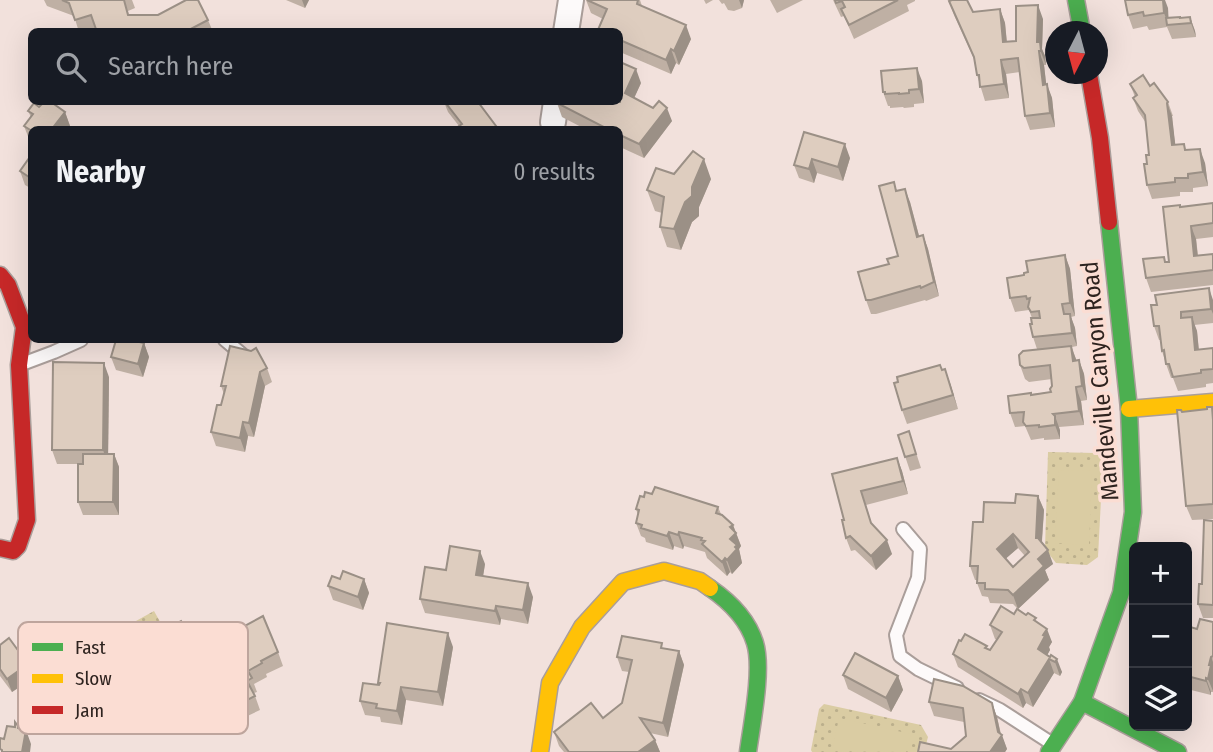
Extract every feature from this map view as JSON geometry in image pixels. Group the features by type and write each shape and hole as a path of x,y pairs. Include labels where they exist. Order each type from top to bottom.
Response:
{"street":[{"path":"567,28 571,0"},
{"path":"1076,0 1080,21"},
{"name":"Mandeville Canyon Road","path":"1051,748 1082,702 1121,593 1133,512 1129,409 1100,138 1091,84"},
{"path":"0,275 8,285 24,327 19,365 27,520 18,546 13,551 0,548"},
{"path":"1129,409 1213,402"},
{"path":"540,752 550,683 582,627 623,582 664,571 700,581 726,599 744,621 755,643 758,670 748,752"},
{"path":"1082,702 1178,752"}],"lane":[{"path":"19,365 74,343"},
{"path":"229,343 244,356"},
{"path":"903,529 920,548 918,578 896,635 900,656 918,669 1000,710 1051,748"}],"shaded area":[{"path":"1048,452 1096,453 1103,461 1098,557 1087,565 1056,563 1045,549"},
{"path":"1059,470 1092,471 1089,545 1055,543"},
{"path":"154,611 160,622 134,622"},
{"path":"824,704 921,725 928,737 924,752 812,752 819,709"},
{"path":"839,718 911,734 906,752 832,751"}],"building":[{"path":"62,0 124,0 128,15 158,15 186,0 198,0 208,20 193,28 96,28 91,15 75,20 69,3"},
{"path":"587,0 638,0 637,4 686,25 674,51 671,49 666,60 623,41 623,28 599,28 607,9"},
{"path":"835,0 898,0 849,25 841,9 845,7 842,1 836,3"},
{"path":"967,0 973,12 1000,9 1003,42 1016,41 1016,6 1038,5 1037,42 1040,42 1043,85 1047,84 1050,113 1025,116 1018,58 1001,60 1004,84 980,87 974,57 949,1"},
{"path":"1125,0 1163,0 1164,13 1144,16 1143,12 1128,15"},
{"path":"1190,17 1191,23 1167,25 1166,18"},
{"path":"623,63 636,69 625,93 653,108 659,101 667,108 639,144 623,136 623,126 602,126 561,105 623,105"},
{"path":"917,68 919,89 899,94 883,92 881,71"},
{"path":"1143,75 1150,86 1154,83 1168,102 1172,145 1184,144 1185,150 1200,149 1203,172 1188,174 1188,178 1175,178 1175,182 1147,185 1144,164 1147,164 1146,155 1149,155 1145,115 1133,98 1137,95 1130,84"},
{"path":"32,105 55,105 65,112 54,126 28,126 28,128 24,126 33,114 28,111"},
{"path":"447,105 480,105 496,126 459,126 462,124"},
{"path":"804,132 845,144 838,167 812,159 809,169 794,165"},
{"path":"693,151 704,159 692,187 692,196 685,202 674,229 660,227 664,197 647,190 656,168 674,174"},
{"path":"28,160 28,176 20,171"},
{"path":"894,182 896,191 905,189 917,237 923,235 934,282 921,288 920,286 866,300 858,272 889,264 887,259 898,256 879,186"},
{"path":"1213,203 1213,223 1191,226 1194,256 1213,254 1213,270 1146,278 1143,259 1164,257 1165,262 1169,262 1163,207"},
{"path":"1065,255 1070,303 1062,304 1064,314 1070,314 1072,333 1033,337 1031,318 1040,318 1039,311 1031,312 1028,307 1030,298 1027,299 1026,296 1010,298 1007,278 1028,272 1026,261"},
{"path":"1209,288 1211,309 1181,312 1181,318 1192,317 1195,350 1213,348 1213,369 1173,377 1169,364 1166,364 1164,350 1162,351 1159,326 1154,326 1151,305 1157,305 1155,295"},
{"path":"115,343 144,343 138,364 111,357"},
{"path":"230,346 251,351 256,348 267,368 260,372 249,423 243,422 240,438 211,432 217,405 221,405 226,386 221,386"},
{"path":"1071,346 1073,361 1079,360 1082,386 1076,387 1079,411 1053,414 1055,425 1026,426 1023,422 1024,412 1010,413 1008,396 1051,392 1050,365 1024,368 1020,365 1019,355 1023,351"},
{"path":"53,362 104,363 103,450 52,450"},
{"path":"940,365 942,370 945,369 953,395 902,410 894,383 898,382 897,377"},
{"path":"1212,407 1213,420 1213,504 1186,506 1177,410 1182,412"},
{"path":"909,431 916,454 905,457 898,435"},
{"path":"83,454 114,454 113,502 78,502 78,464 83,464"},
{"path":"897,458 903,481 861,491 871,523 887,540 871,556 850,536 846,538 832,474"},
{"path":"655,487 718,507 716,513 733,525 730,527 736,533 730,539 737,545 737,549 722,562 702,544 705,541 701,540 702,538 679,532 678,535 669,532 667,536 641,528 642,525 636,523 640,496 644,497 645,492 652,494"},
{"path":"1016,494 1038,496 1036,538 1048,550 1038,559 1044,566 1013,595 1008,590 985,589 985,583 977,583 978,566 970,566 973,522 983,522 984,502 1015,503","holes":["1013,534 1029,552 1013,567 997,549"]},
{"path":"1204,520 1213,521 1213,605 1198,604 1199,584 1202,584"},
{"path":"450,546 480,551 476,575 528,583 523,610 496,606 495,611 420,599 425,567 446,570"},
{"path":"343,571 364,579 358,597 328,586 332,576 340,579"},
{"path":"1001,606 1014,614 1017,609 1036,618 1034,620 1047,629 1038,649 1057,659 1055,662 1049,659 1028,693 1021,689 1018,694 953,654 965,634 990,650 1002,632 990,625"},
{"path":"263,616 278,652 248,671 248,624"},
{"path":"1200,619 1213,622 1213,656 1206,681 1192,677 1192,628 1197,629"},
{"path":"387,623 448,633 438,692 401,687 397,711 376,708 377,704 360,701 363,683 380,683"},
{"path":"622,636 662,643 661,648 679,651 663,723 640,718 655,740 638,752 569,752 554,732 591,703 603,718 622,703 632,660 617,657"},
{"path":"9,638 18,650 18,671 7,679 0,669 0,645"},
{"path":"855,653 898,676 886,698 843,675"},
{"path":"934,679 963,686 992,703 998,732 1002,735 990,752 918,752 920,742 951,749 966,736 963,708 929,702"},
{"path":"248,683 255,696 248,700"},
{"path":"15,722 18,734 25,734 22,752 2,752 0,738 4,739 7,726 15,727"}],"traffic: fast":[{"path":"1076,0 1080,21"},
{"path":"1049,752 1082,702 1121,593 1133,512 1129,409 1109,222"},
{"path":"710,588 737,612 755,643 758,667 748,752"},
{"path":"1082,702 1178,752"}],"traffic: slow":[{"path":"1129,409 1213,402"},
{"path":"540,752 550,683 582,627 623,582 664,571 700,581 710,588"}],"traffic: jam":[{"path":"1091,84 1100,138 1109,222"},
{"path":"0,275 8,285 24,327 19,365 27,520 18,546 13,551 0,548"}]}
